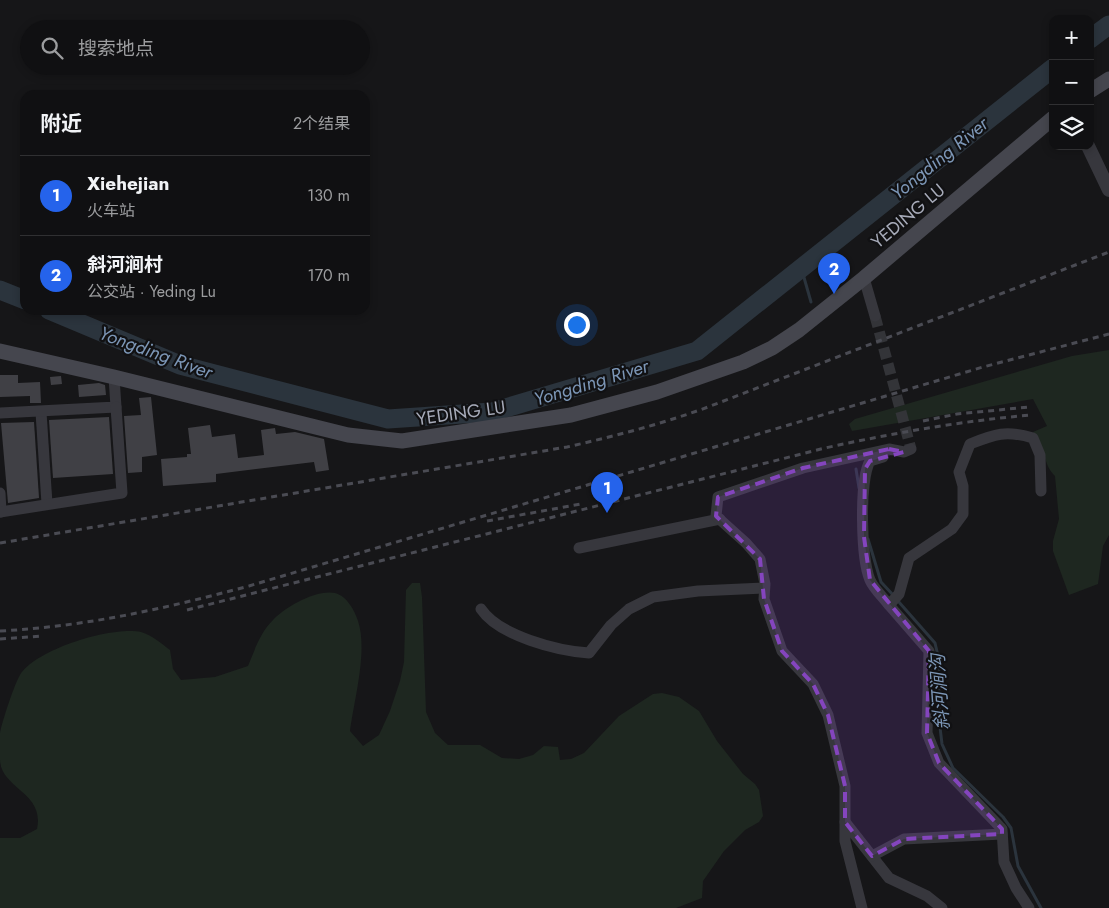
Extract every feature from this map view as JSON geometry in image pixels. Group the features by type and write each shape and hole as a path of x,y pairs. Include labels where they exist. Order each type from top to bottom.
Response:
{"main road":[{"path":"1094,88 1109,79"},
{"name":"YEDING LU","path":"0,351 114,377 348,436 402,441 571,416 657,392 743,362 772,348 799,330 864,278 1049,121"}],"street":[{"path":"1090,150 1109,190"},
{"path":"864,278 875,316"},
{"path":"0,493 0,512 122,492 114,377"},
{"path":"0,413 116,407"},
{"path":"41,412 47,504"},
{"path":"893,600 909,558 952,529 963,514 963,486 960,472 970,444 994,434 1015,433 1033,438 1040,455 1041,490"},
{"path":"862,908 845,841 845,786 828,715 813,684 782,651 764,599 760,559 746,543 716,516 718,497 803,468 889,449 907,450 870,461 865,469 863,497 864,528 870,580 893,600 929,651 927,733 939,764 1002,829 1004,862 1016,888 1029,908"},
{"path":"579,548 720,519"},
{"path":"481,609 488,619 510,632 566,652 589,653 611,625 629,609 653,597 698,591 764,588"},
{"path":"845,822 889,878 927,896 942,908"},
{"path":"872,856 904,838 1002,834"}],"highlighted area":[{"path":"889,449 904,452 870,461 865,469 864,537 870,580 929,651 927,733 939,763 1002,829 1002,834 904,839 872,856 845,822 845,786 828,715 813,684 782,651 764,599 760,559 716,516 718,497 803,468"}],"shaded area":[{"path":"1109,350 1109,535 1103,546 1098,584 1069,595 1053,551 1053,541 1059,519 1055,476 1048,467 1040,444 1033,432 1047,426 1033,399 852,431 849,424 855,419 1072,356"},
{"path":"412,583 420,583 422,597 426,712 435,733 448,745 480,745 502,758 519,759 533,755 544,746 558,747 560,760 571,759 584,753 619,716 653,694 662,693 679,697 699,711 717,741 743,774 759,790 763,816 759,822 745,830 724,851 703,881 702,898 676,908 0,908 0,838 20,838 37,829 38,817 35,807 7,778 2,770 0,760 0,733 3,721 20,675 29,665 58,648 94,636 128,631 145,633 170,650 173,669 181,680 215,677 248,666 265,630 285,610 310,596 327,592 335,593 343,597 353,609 361,633 361,661 350,731 363,746 379,735 390,711 400,681 404,662 406,590"}],"building":[{"path":"0,375 18,375 18,383 40,382 41,403 30,403 30,396 0,397"},
{"path":"61,376 62,384 51,385 50,377"},
{"path":"99,383 105,385 106,395 79,397 78,385"},
{"path":"151,397 157,455 142,457 142,472 128,473 124,416 141,415 139,398"},
{"path":"109,417 113,474 53,478 49,420"},
{"path":"34,422 39,498 8,503 1,423"},
{"path":"210,425 212,437 235,434 238,458 264,455 261,430 275,428 276,434 295,432 324,439 329,470 316,472 314,462 216,474 216,482 163,486 161,459 187,457 187,454 191,454 188,428"}],"waterway":[{"name":"Yongding River","path":"1094,36 1109,25"},
{"name":"Yongding River","path":"61,315 180,365 388,419 492,412 697,351 1049,71"},
{"name":"斜河涧沟","path":"801,267 811,302"},
{"name":"Yongding River","path":"0,290 20,298"},
{"name":"斜河涧沟","path":"856,469 859,488"},
{"name":"斜河涧沟","path":"868,539 881,582 894,596"},
{"name":"斜河涧沟","path":"898,601 935,643 939,660 939,719 942,744 953,768 1003,817 1011,828 1018,866 1041,908"}],"tunnel":[{"path":"875,316 911,449"}],"railway":[{"path":"0,543 567,447 621,434 708,407 1109,252"},
{"path":"0,631 95,621 186,602 249,586 983,367 1109,334"},
{"path":"923,421 957,414 1029,407"},
{"path":"187,610 825,448 928,428 1031,415"},
{"path":"487,521 581,504"},
{"path":"0,639 42,636"}],"place":[{"name":"斜河涧村","path":"834,294"},
{"name":"Xiehejian","path":"607,513"}]}
